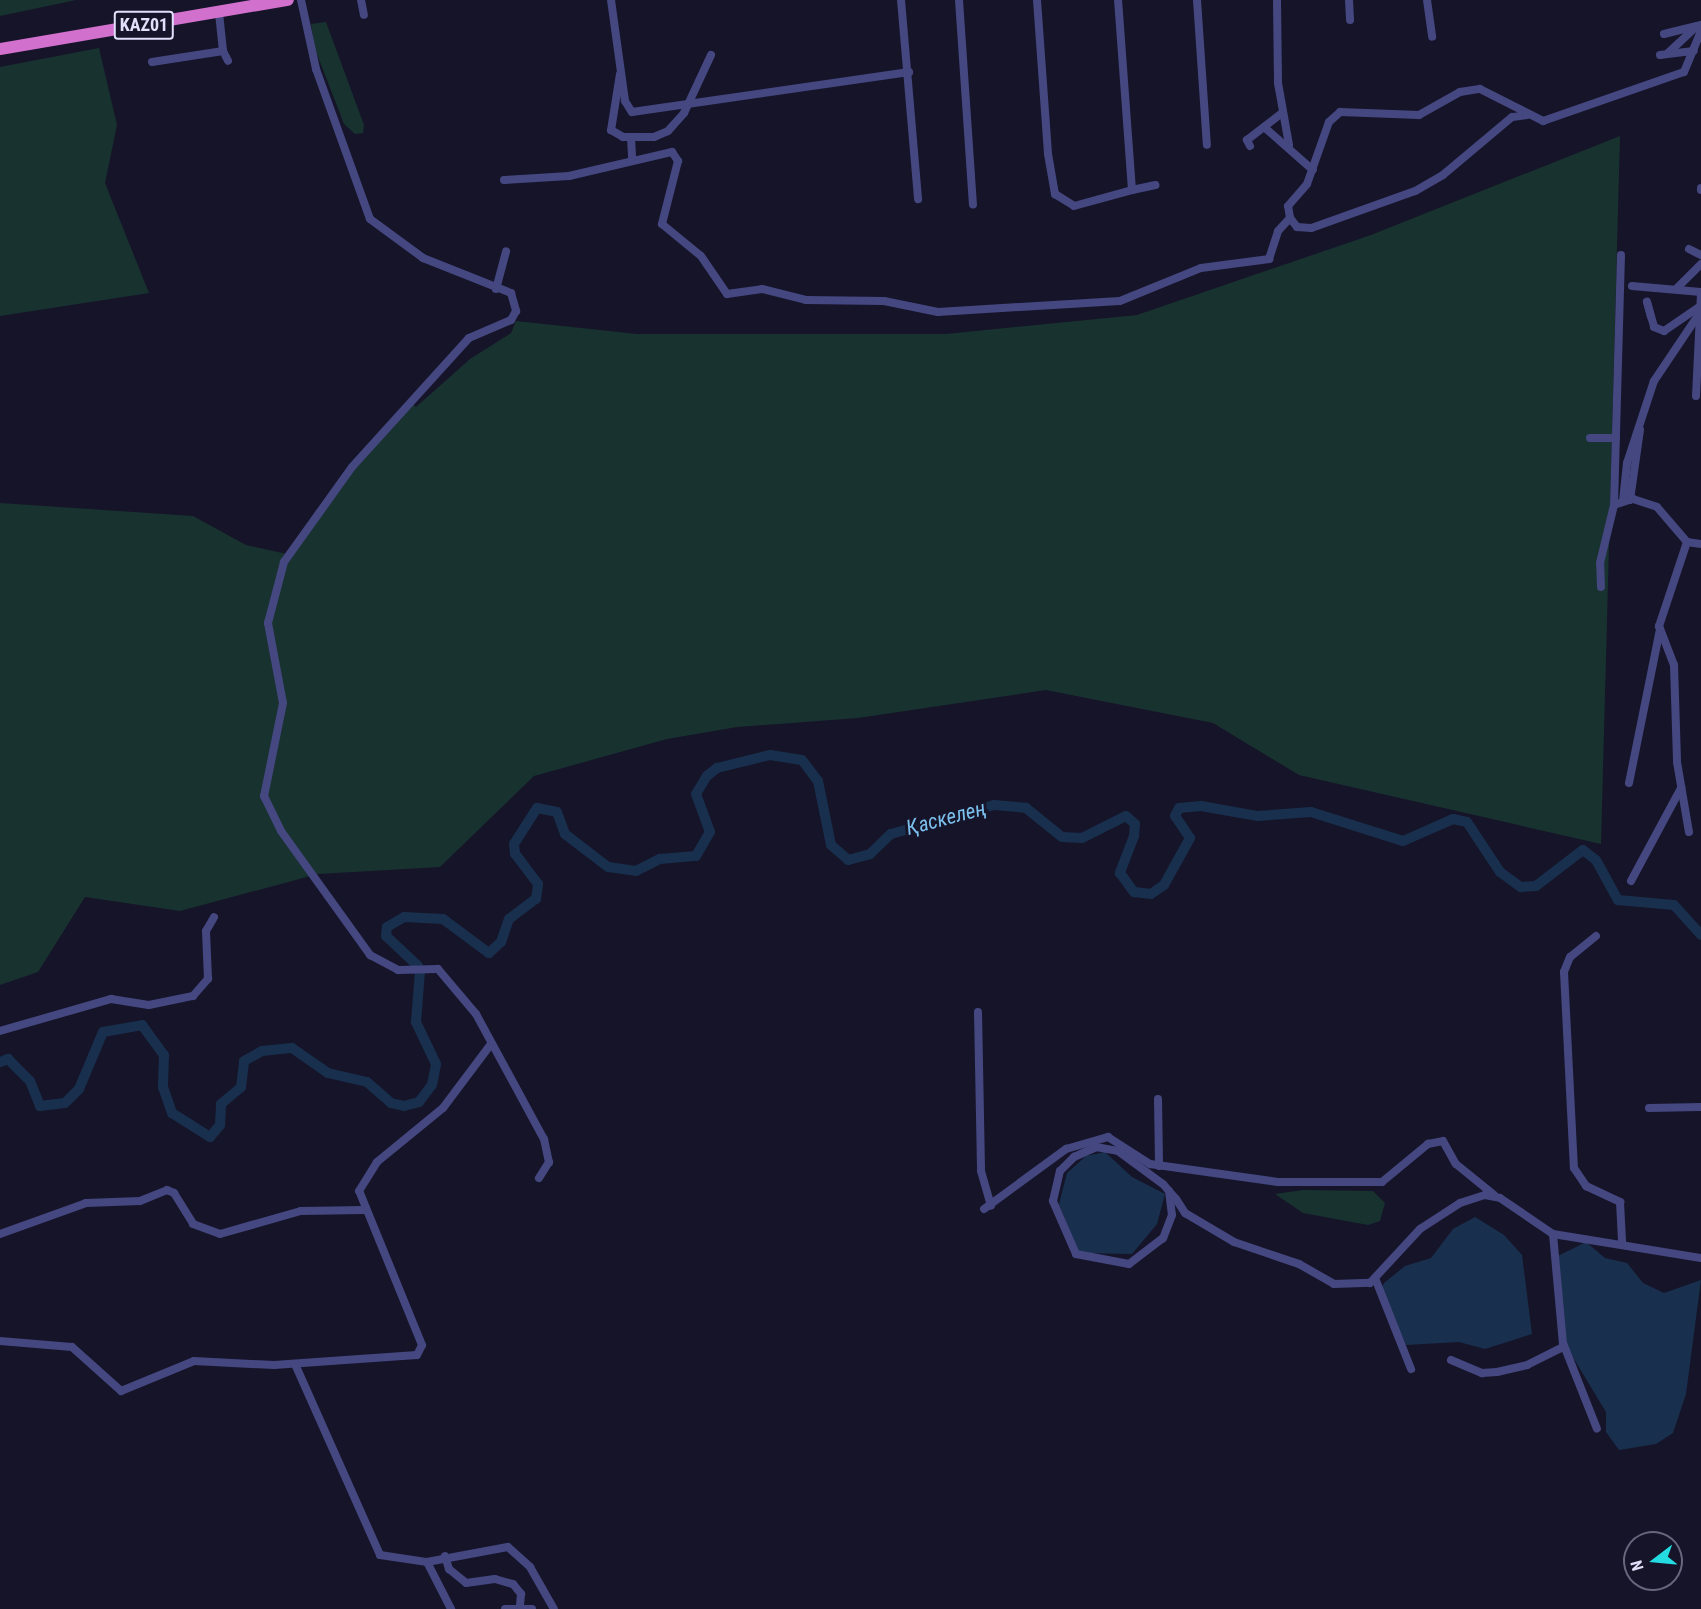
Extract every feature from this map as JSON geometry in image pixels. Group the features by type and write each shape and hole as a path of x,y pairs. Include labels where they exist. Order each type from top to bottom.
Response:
{"highway":[{"name":"KАZ01","path":"0,49 288,0"}],"street":[{"path":"301,0 316,69 370,219 423,258 514,297 511,320 470,338 352,467 284,562 268,623 283,703 264,796 281,831 369,955 398,970 419,968 442,974 476,1014 543,1139 549,1162 539,1178"},
{"path":"361,0 364,15"},
{"path":"611,0 620,73 632,112 689,103 699,106 909,72"},
{"path":"901,0 909,72 918,199"},
{"path":"959,0 972,205"},
{"path":"1037,0 1056,194 1074,206 1155,185"},
{"path":"1118,0 1132,190"},
{"path":"1197,0 1207,145"},
{"path":"1277,0 1282,114 1289,145"},
{"path":"1349,0 1350,20"},
{"path":"1427,0 1432,36"},
{"path":"219,12 223,51 228,62"},
{"path":"1664,34 1699,28"},
{"path":"1527,115 1512,117 1443,175 1415,190 1311,228 1298,227 1290,218 1288,206 1313,170 1329,122 1340,112 1419,115 1460,92 1480,89 1501,95 1527,115 1543,121 1684,72 1694,51 1699,28"},
{"path":"1694,51 1664,54 1699,28"},
{"path":"152,62 223,51"},
{"path":"620,73 610,126 615,134 631,138 668,131 689,103 711,55"},
{"path":"1250,146 1247,141 1282,114"},
{"path":"1264,127 1289,145 1313,170"},
{"path":"631,138 633,159"},
{"path":"504,180 569,176 633,159 675,154 678,161 662,224 701,256 730,294 762,289 806,300 884,301 938,312 1036,302 1104,303 1201,268 1269,259 1278,231 1290,218"},
{"path":"1689,249 1701,255"},
{"path":"496,289 506,251"},
{"path":"1601,587 1600,563 1614,506 1621,255"},
{"path":"1677,288 1701,264"},
{"path":"1632,285 1677,288 1701,294 1696,396"},
{"path":"1651,317 1664,331 1699,311"},
{"path":"1627,500 1627,463 1654,381 1699,311"},
{"path":"1627,500 1634,489 1640,426"},
{"path":"1590,438 1616,438"},
{"path":"1634,489 1642,500"},
{"path":"1614,506 1627,500 1642,500 1657,507 1687,542 1701,544"},
{"path":"1629,783 1660,629 1687,542"},
{"path":"1660,629 1674,664 1682,787 1689,832"},
{"path":"1631,880 1682,787"},
{"path":"0,1031 111,999 149,1005 193,996 208,980 206,926 214,917"},
{"path":"1596,936 1570,957 1564,972 1574,1168 1586,1186 1620,1202 1622,1241"},
{"path":"978,1012 981,1171 987,1207 1088,1140 1113,1137 1159,1166 1264,1182 1376,1183 1438,1141 1494,1195 1553,1234 1622,1241 1701,1258"},
{"path":"0,1341 72,1347 121,1391 194,1361 295,1364 420,1353 422,1345 358,1198 368,1173 443,1108 491,1044"},
{"path":"1158,1099 1159,1166"},
{"path":"1649,1108 1701,1107"},
{"path":"1169,1191 1169,1224 1159,1244 1136,1263 1080,1256 1070,1248 1053,1200 1060,1171 1096,1148 1118,1151 1169,1191 1185,1213 1234,1242 1299,1264 1322,1281 1363,1285 1375,1278 1398,1247 1443,1213 1494,1195"},
{"path":"0,1234 86,1203 140,1201 167,1190 174,1193 193,1224 220,1234 301,1211 364,1210"},
{"path":"1169,1224 1185,1213"},
{"path":"1553,1234 1563,1347 1597,1429"},
{"path":"1375,1278 1412,1369"},
{"path":"1451,1360 1482,1373 1497,1372 1527,1365 1563,1347"},
{"path":"295,1364 375,1549 392,1560 427,1562 445,1556 501,1546 516,1550 554,1609"},
{"path":"445,1556 449,1569 466,1583 495,1579 513,1584 521,1593 520,1605"},
{"path":"427,1562 451,1609"},
{"path":"505,1609 520,1605 532,1609"}],"green space":[{"path":"0,0 76,0 0,16"},
{"path":"326,22 364,125 363,133 355,134 344,124 315,49 311,24"},
{"path":"99,48 117,125 105,183 149,293 0,316 0,67"},
{"path":"1620,136 1601,844 1299,775 1213,723 1046,690 858,718 737,727 667,739 534,776 440,867 318,874 180,911 85,897 38,972 0,985 0,503 193,516 246,545 287,554 345,474 411,402 416,407 470,359 511,333 516,321 637,334 946,334 1137,315 1371,235"},
{"path":"1303,1190 1373,1191 1385,1203 1380,1221 1368,1225 1303,1213 1275,1194"}],"water":[{"path":"1105,1152 1132,1177 1165,1194 1157,1224 1132,1254 1079,1253 1059,1204 1067,1173 1086,1156"},
{"path":"1475,1217 1504,1235 1522,1255 1532,1334 1485,1349 1459,1342 1406,1345 1381,1290 1384,1283 1405,1266 1431,1258 1453,1229"},
{"path":"1586,1242 1605,1258 1627,1263 1643,1283 1664,1293 1701,1280 1686,1394 1673,1433 1656,1444 1619,1450 1606,1432 1606,1412 1565,1344 1558,1256"}],"waterway":[{"name":"Қаскелең","path":"418,966 386,936 387,927 404,917 443,919 489,953 501,942 509,919 536,899 538,884 515,854 514,844 537,808 557,812 565,834 608,867 636,871 660,859 696,856 710,832 696,794 707,776 717,768 770,755 802,760 818,781 831,845 848,860 870,854 891,834 994,805 1026,808 1062,837 1082,838 1126,816 1135,824 1134,836 1120,873 1134,892 1151,894 1164,885 1190,838 1175,816 1179,808 1201,806 1258,816 1311,812 1403,841 1453,819 1467,822 1500,872 1521,887 1536,886 1583,850 1596,860 1618,900 1674,905 1701,935"},
{"name":"Қаскелең","path":"0,1062 8,1059 30,1081 40,1106 65,1103 79,1089 103,1032 142,1025 164,1055 163,1087 172,1113 210,1137 220,1125 221,1104 241,1087 244,1061 262,1051 292,1048 328,1073 367,1082 391,1103 404,1106 419,1102 432,1085 436,1064 416,1022 420,971"}]}
